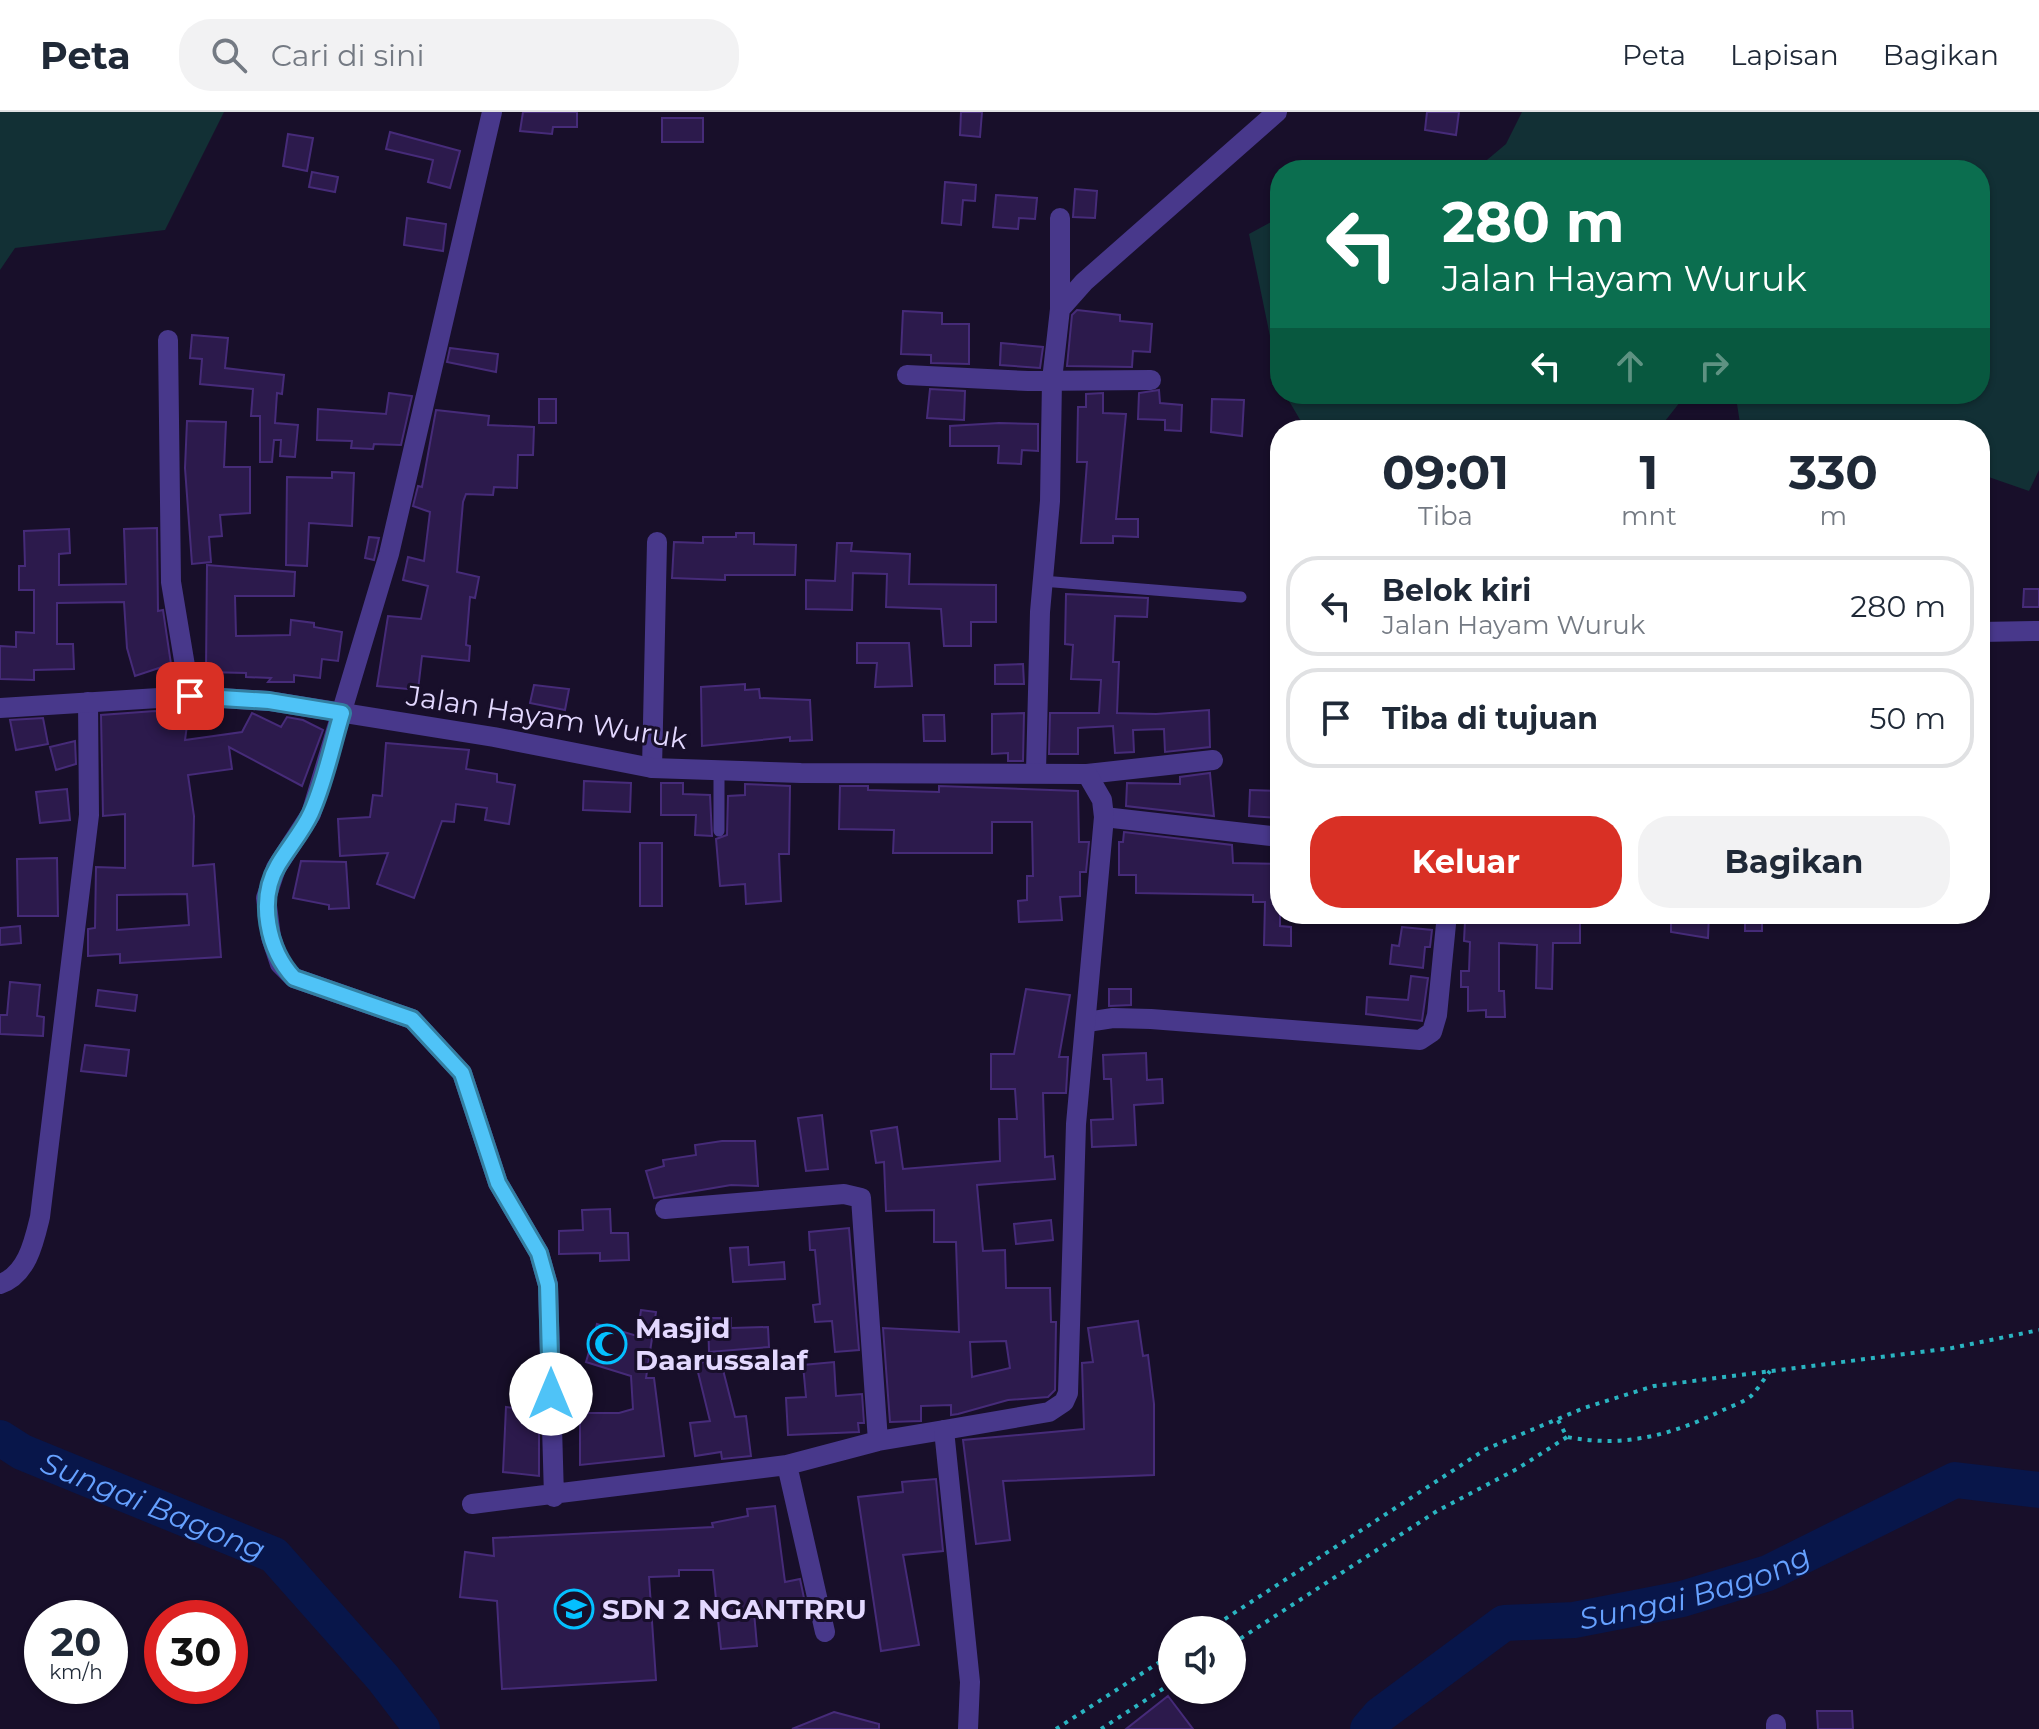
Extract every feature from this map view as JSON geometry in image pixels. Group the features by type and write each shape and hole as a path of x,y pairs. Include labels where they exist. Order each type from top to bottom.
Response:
{"street":[{"path":"492,112 389,554 355,657 342,713 311,814 276,868 266,898 271,937 280,964 294,978 412,1019 462,1073 498,1183 539,1253 548,1285 554,1497"},
{"path":"1060,309 1084,282 1277,112"},
{"path":"1036,771 1042,581 1050,501 1052,380 1060,309 1060,218"},
{"path":"168,340 171,582 190,696"},
{"path":"907,375 1151,380"},
{"path":"652,768 657,542"},
{"path":"1990,632 2039,631"},
{"name":"Jalan Hayam Wuruk","path":"0,708 190,696 269,701 652,768 1087,774 1213,760"},
{"path":"0,1284 11,1281 26,1262 40,1217 89,815 88,702"},
{"path":"472,1504 554,1497 787,1465 878,1441 1049,1412 1064,1402 1068,1393 1072,1187 1104,817 1102,800 1087,774"},
{"path":"1104,817 1270,836"},
{"path":"1087,1022 1113,1018 1151,1019 1420,1040 1432,1032 1437,1015 1446,924"},
{"path":"665,1209 844,1194 861,1198 878,1441"},
{"path":"944,1430 970,1682 968,1729"},
{"path":"787,1465 825,1632"}],"lane":[{"path":"1042,581 1241,597"},
{"path":"719,770 719,831"}],"path":[{"path":"1230,1616 1486,1449 1584,1408 1654,1386 1952,1348 2039,1330"},
{"path":"1246,1635 1437,1511 1517,1469 1567,1437 1592,1442 1631,1442 1691,1426 1750,1397 1770,1371"},
{"path":"1558,1420 1567,1437"},
{"path":"1056,1729 1158,1663"},
{"path":"1101,1729 1158,1692"}],"green space":[{"path":"0,112 224,112 165,230 15,248 0,270"},
{"path":"1522,112 2039,112 2039,470 2029,491 1990,477 1990,420 1739,420 1737,404 1990,404 1990,160 1487,160 1506,144"},
{"path":"1270,222 1270,336 1249,234"},
{"path":"1291,404 1678,404 1666,420 1300,420"}],"building":[{"path":"523,112 577,112 577,127 553,127 552,134 520,131"},
{"path":"961,112 982,112 980,137 960,135"},
{"path":"1427,112 1459,112 1456,135 1425,130"},
{"path":"662,118 703,118 703,142 662,142"},
{"path":"390,132 460,151 450,188 428,182 433,160 386,149"},
{"path":"288,134 313,138 307,171 283,166"},
{"path":"312,172 338,177 335,192 309,187"},
{"path":"945,182 976,185 975,201 963,200 961,225 942,223"},
{"path":"1075,189 1097,191 1095,218 1073,217"},
{"path":"996,195 1037,198 1035,219 1019,218 1018,229 993,227"},
{"path":"407,218 446,224 443,251 404,245"},
{"path":"1077,310 1120,315 1120,321 1152,324 1150,352 1133,351 1132,367 1067,366 1072,315"},
{"path":"903,311 942,313 942,324 969,324 969,364 931,363 931,355 901,354"},
{"path":"192,335 228,338 225,368 284,375 282,394 277,393 275,423 298,425 295,457 280,456 281,440 274,440 272,462 260,462 260,416 251,416 253,389 200,384 202,359 190,358"},
{"path":"1001,343 1043,347 1040,368 1000,365"},
{"path":"450,348 498,354 496,372 447,362"},
{"path":"930,389 965,391 964,420 927,418"},
{"path":"1159,390 1160,403 1182,405 1181,431 1165,430 1165,420 1138,419 1139,393"},
{"path":"389,393 412,396 401,445 374,444 373,449 351,448 352,441 317,440 318,409 386,414"},
{"path":"1103,393 1103,413 1126,414 1116,519 1138,519 1138,537 1113,536 1113,543 1081,543 1087,462 1077,462 1078,407 1086,407 1086,394"},
{"path":"539,399 556,399 556,423 539,423"},
{"path":"1212,399 1244,400 1242,436 1211,432"},
{"path":"436,410 489,416 488,425 534,427 533,455 518,455 517,488 494,487 493,495 466,494 463,502 457,572 479,577 475,598 470,597 466,645 470,646 469,661 422,656 418,690 377,686 388,616 421,619 428,586 403,580 408,557 424,561 430,512 413,506 418,486 422,487"},
{"path":"187,421 226,422 224,467 250,467 250,513 220,515 222,536 209,537 211,562 192,564 185,468"},
{"path":"1038,424 1038,451 1022,450 1021,464 998,463 999,446 950,446 950,426"},
{"path":"332,472 354,473 352,526 309,523 307,566 286,565 287,477 332,478"},
{"path":"157,528 158,611 163,610 171,664 135,676 127,648 124,602 57,603 57,644 73,644 74,669 34,670 34,680 0,679 0,646 16,647 16,632 34,633 34,590 19,590 19,566 25,566 24,531 69,529 70,553 59,554 59,585 126,584 124,529"},
{"path":"736,533 754,533 754,544 796,545 795,575 725,575 725,580 672,578 674,542 703,543 703,537 736,537"},
{"path":"369,537 379,538 374,560 365,558"},
{"path":"837,543 852,543 851,551 910,554 909,584 996,585 996,622 971,622 971,646 944,646 941,609 886,607 887,574 853,573 852,610 806,609 806,580 835,581"},
{"path":"207,565 295,572 294,596 235,596 236,636 290,635 291,620 314,623 314,627 342,632 338,661 322,659 320,678 294,675 294,682 268,682 271,678 246,677 246,673 206,672"},
{"path":"2024,589 2039,589 2039,607 2023,607"},
{"path":"1066,594 1148,598 1147,617 1115,616 1113,662 1119,662 1117,713 1209,710 1210,747 1165,752 1164,729 1133,730 1134,752 1115,753 1113,726 1078,728 1078,754 1049,754 1050,713 1099,713 1101,680 1071,679 1073,645 1065,644"},
{"path":"857,643 909,643 912,686 875,687 877,663 857,663"},
{"path":"1023,664 1024,684 995,684 995,665"},
{"path":"745,684 745,690 759,689 760,698 810,700 812,740 790,741 790,737 702,746 701,687"},
{"path":"534,685 569,689 565,710 530,703"},
{"path":"155,711 188,718 185,740 242,732 252,713 281,727 287,717 303,720 323,730 302,786 229,747 232,769 188,775 194,816 193,866 214,864 221,957 120,963 120,954 88,956 88,929 95,928 96,867 125,868 125,814 103,816 101,715","holes":["187,894 189,925 117,930 117,895"]},
{"path":"1024,713 1023,761 1008,761 1008,753 992,754 992,714"},
{"path":"923,715 944,715 945,741 924,741"},
{"path":"43,718 48,744 16,750 10,720"},
{"path":"75,741 76,764 56,770 50,747"},
{"path":"386,743 469,750 466,769 497,774 497,782 515,785 509,824 485,820 487,808 456,804 454,822 442,821 414,898 377,884 388,853 340,856 338,819 370,817 373,795 382,796"},
{"path":"1210,773 1214,816 1126,806 1127,783 1180,784 1180,777"},
{"path":"584,781 631,783 630,812 583,810"},
{"path":"661,783 683,783 683,794 710,795 712,836 695,835 696,815 661,815"},
{"path":"745,784 790,786 789,854 779,854 781,901 746,904 745,884 720,886 716,839 727,835 728,796 745,795"},
{"path":"840,786 939,792 939,786 1078,791 1079,842 1089,842 1086,872 1080,872 1080,896 1060,897 1062,920 1019,922 1018,901 1027,900 1027,876 1033,876 1032,822 992,822 992,853 893,853 894,830 839,829"},
{"path":"67,789 70,820 40,823 36,792"},
{"path":"1250,790 1270,791 1270,817 1249,816"},
{"path":"1124,832 1232,845 1233,863 1270,864 1270,924 1291,927 1291,946 1264,945 1265,902 1253,902 1253,895 1136,893 1136,875 1119,875 1119,842 1123,842"},
{"path":"640,843 662,843 662,906 640,906"},
{"path":"57,858 58,916 18,916 17,859"},
{"path":"301,861 346,862 349,908 329,909 329,905 293,898"},
{"path":"1465,924 1580,924 1580,943 1553,943 1552,989 1536,988 1537,945 1499,943 1499,991 1504,991 1505,1017 1486,1017 1486,1010 1468,1011 1468,987 1461,987 1461,971 1469,971 1470,942 1464,941"},
{"path":"1671,924 1709,924 1708,938 1671,932"},
{"path":"1745,924 1762,924 1762,931 1745,931"},
{"path":"20,926 21,943 0,945 0,928"},
{"path":"1402,927 1432,930 1430,947 1425,947 1423,968 1390,964 1392,945 1399,946"},
{"path":"1411,976 1428,978 1422,1021 1366,1014 1367,997 1408,1000"},
{"path":"10,982 40,985 37,1016 44,1017 43,1036 0,1034 0,1015 7,1015"},
{"path":"1026,989 1070,995 1059,1057 1068,1057 1066,1093 1043,1093 1045,1157 1053,1156 1055,1179 977,1185 983,1251 1005,1250 1006,1288 1050,1288 1051,1322 1056,1322 1055,1390 1048,1397 1008,1400 951,1415 951,1405 921,1406 921,1421 890,1422 883,1328 959,1332 956,1242 934,1242 934,1210 886,1211 884,1162 876,1163 871,1131 897,1127 903,1169 1000,1161 999,1119 1017,1119 1015,1089 991,1089 991,1054 1014,1054","holes":["1006,1341 1010,1368 972,1377 970,1342"]},
{"path":"1109,989 1131,989 1131,1005 1109,1006"},
{"path":"98,990 137,995 135,1011 96,1006"},
{"path":"85,1045 129,1050 126,1076 81,1071"},
{"path":"1146,1053 1147,1080 1162,1079 1163,1103 1134,1105 1136,1145 1092,1147 1091,1120 1113,1119 1111,1079 1104,1079 1103,1055"},
{"path":"822,1115 828,1169 806,1171 798,1118"},
{"path":"755,1141 758,1186 731,1185 654,1198 646,1171 664,1166 663,1160 696,1155 695,1145"},
{"path":"610,1209 611,1233 628,1233 629,1260 600,1261 600,1253 559,1254 559,1231 583,1230 582,1210"},
{"path":"1051,1220 1053,1240 1016,1244 1014,1224"},
{"path":"849,1228 859,1350 835,1352 832,1321 815,1322 813,1305 820,1304 815,1250 810,1250 809,1232"},
{"path":"748,1247 749,1265 784,1262 785,1279 733,1282 730,1248"},
{"path":"641,1310 656,1312 646,1378 654,1378 664,1456 580,1465 580,1413 619,1413 633,1409 631,1376 586,1362 597,1324 637,1336"},
{"path":"708,1318 731,1318 731,1328 768,1327 769,1347 709,1352"},
{"path":"1138,1321 1143,1356 1148,1355 1154,1404 1154,1475 1003,1481 1010,1540 976,1544 963,1440 1084,1429 1082,1363 1093,1362 1088,1328"},
{"path":"720,1358 735,1417 746,1416 751,1456 722,1459 721,1452 695,1456 690,1423 710,1421 696,1364"},
{"path":"834,1362 836,1396 862,1394 864,1423 858,1423 859,1432 788,1435 786,1398 806,1397 803,1365"},
{"path":"506,1407 539,1412 539,1476 503,1472"},
{"path":"936,1479 943,1551 903,1555 919,1645 881,1651 858,1497 903,1492 902,1482"},
{"name":"SDN 2 NGANTRRU","path":"775,1506 785,1582 800,1579 805,1603 754,1612 757,1646 721,1649 713,1570 679,1570 679,1576 649,1577 656,1680 502,1689 497,1601 460,1597 465,1552 494,1556 493,1538 713,1527 712,1523 748,1516 747,1509"},
{"path":"1158,1704 1174,1704 1193,1729 1126,1729"},
{"path":"1817,1711 1852,1711 1853,1729 1818,1729"},
{"path":"834,1712 879,1724 879,1729 792,1729"}],"waterway":[{"name":"Sungai Bagong","path":"0,1438 22,1452 274,1555 383,1678 422,1729"},
{"name":"Sungai Bagong","path":"1368,1729 1380,1715 1504,1623 1574,1620 1682,1599 1768,1573 1955,1480 2039,1490"}],"place":[{"name":"Masjid Daarussalaf","path":"607,1344"},
{"name":"SDN 2 NGANTRRU","path":"574,1609"}],"route":[{"path":"190,696 269,701 342,713 311,814 276,868 266,898 271,937 280,964 294,978 412,1019 462,1073 498,1183 539,1253 548,1285 551,1394"}]}
